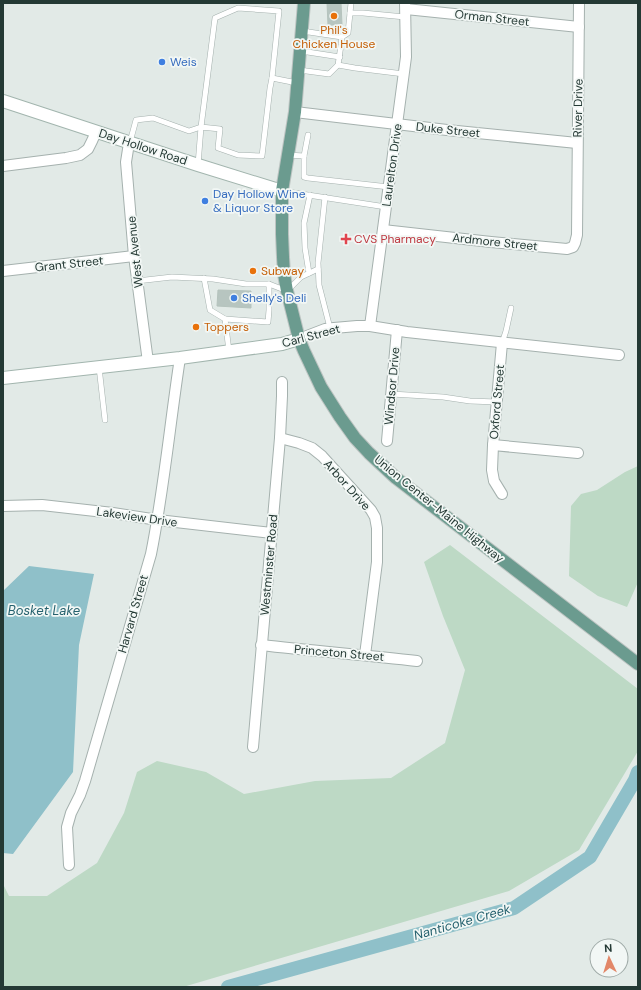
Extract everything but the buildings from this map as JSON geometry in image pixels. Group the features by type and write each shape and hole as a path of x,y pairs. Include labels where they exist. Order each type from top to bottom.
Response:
{"main road":[{"name":"Union Center-Maine Highway","path":"304,3 295,112 282,191 283,257 287,291 299,339 321,387 340,417 369,453 383,467 428,504 638,664"}],"street":[{"name":"River Drive","path":"577,213 579,3"},
{"name":"Orman Street","path":"406,10 579,27"},
{"name":"Laurelton Drive","path":"370,326 406,58 406,10"},
{"name":"Day Hollow Road","path":"3,101 129,143 282,191"},
{"name":"Duke Street","path":"295,112 577,143"},
{"path":"3,166 80,155 88,149 96,132"},
{"name":"West Avenue","path":"129,143 126,162 134,256 148,362"},
{"name":"Ardmore Street","path":"383,230 567,249 573,247 575,243 577,213"},
{"name":"Grant Street","path":"3,271 134,256"},
{"name":"Carl Street","path":"3,378 148,362 282,344 325,329 357,326 370,326 502,343 619,355"},
{"name":"Windsor Drive","path":"387,441 397,330"},
{"name":"Oxford Street","path":"502,343 492,470 494,481 502,494"},
{"name":"Harvard Street","path":"69,865 67,827 85,781 151,554 158,520 180,358"},
{"name":"Westminster Road","path":"253,747 280,438 282,382"},
{"name":"Arbor Drive","path":"280,438 312,448 322,456 361,499 375,518 377,528 377,562 366,655"},
{"path":"493,445 578,453"},
{"name":"Lakeview Drive","path":"3,506 42,505 272,533"},
{"name":"Princeton Street","path":"261,645 417,661"}],"lane":[{"path":"302,30 342,37 348,33 351,3"},
{"path":"129,143 136,120 152,118 189,131 201,127 220,129 218,148 238,155 262,156 279,11 238,8 215,18 201,127 198,165"},
{"path":"350,14 406,10"},
{"path":"298,70 329,74 338,65 342,37"},
{"path":"300,51 340,57"},
{"path":"338,65 404,74"},
{"path":"272,78 297,83"},
{"path":"308,135 304,156 304,177 389,187"},
{"path":"288,155 304,156"},
{"path":"282,191 386,206"},
{"path":"309,273 305,248 304,224 310,195"},
{"path":"325,198 318,269 320,285 330,328"},
{"path":"138,281 172,277 204,278 246,284 269,284 287,291 301,277 318,269"},
{"path":"204,278 210,310 225,319 268,322 269,284"},
{"name":"Oxford Street","path":"502,343 511,308"},
{"path":"225,319 229,351"},
{"path":"99,367 105,420"},
{"path":"391,394 497,402"}],"green space":[{"path":"638,466 638,582 627,607 598,596 569,576 571,506 581,494 597,490 625,472"},
{"path":"450,545 638,689 638,751 579,850 509,891 183,987 3,987 3,884 9,896 47,896 97,863 124,813 137,772 157,761 206,772 244,794 315,781 391,778 445,743 465,670 443,616 424,562"}],"water":[{"name":"Bosket Lake","path":"29,566 94,574 79,645 73,772 13,854 3,853 3,591"}],"waterway":[{"name":"Nanticoke Creek","path":"228,987 514,908 590,857 635,780 638,772"}],"place":[{"name":"Phil's Chicken House","path":"334,16"},
{"name":"Weis","path":"162,62"},
{"name":"Day Hollow Wine & Liquor Store","path":"205,201"},
{"name":"CVS Pharmacy","path":"346,239"},
{"name":"Subway","path":"253,271"},
{"name":"Shelly's Deli","path":"234,298"},
{"name":"Toppers","path":"196,327"}]}
